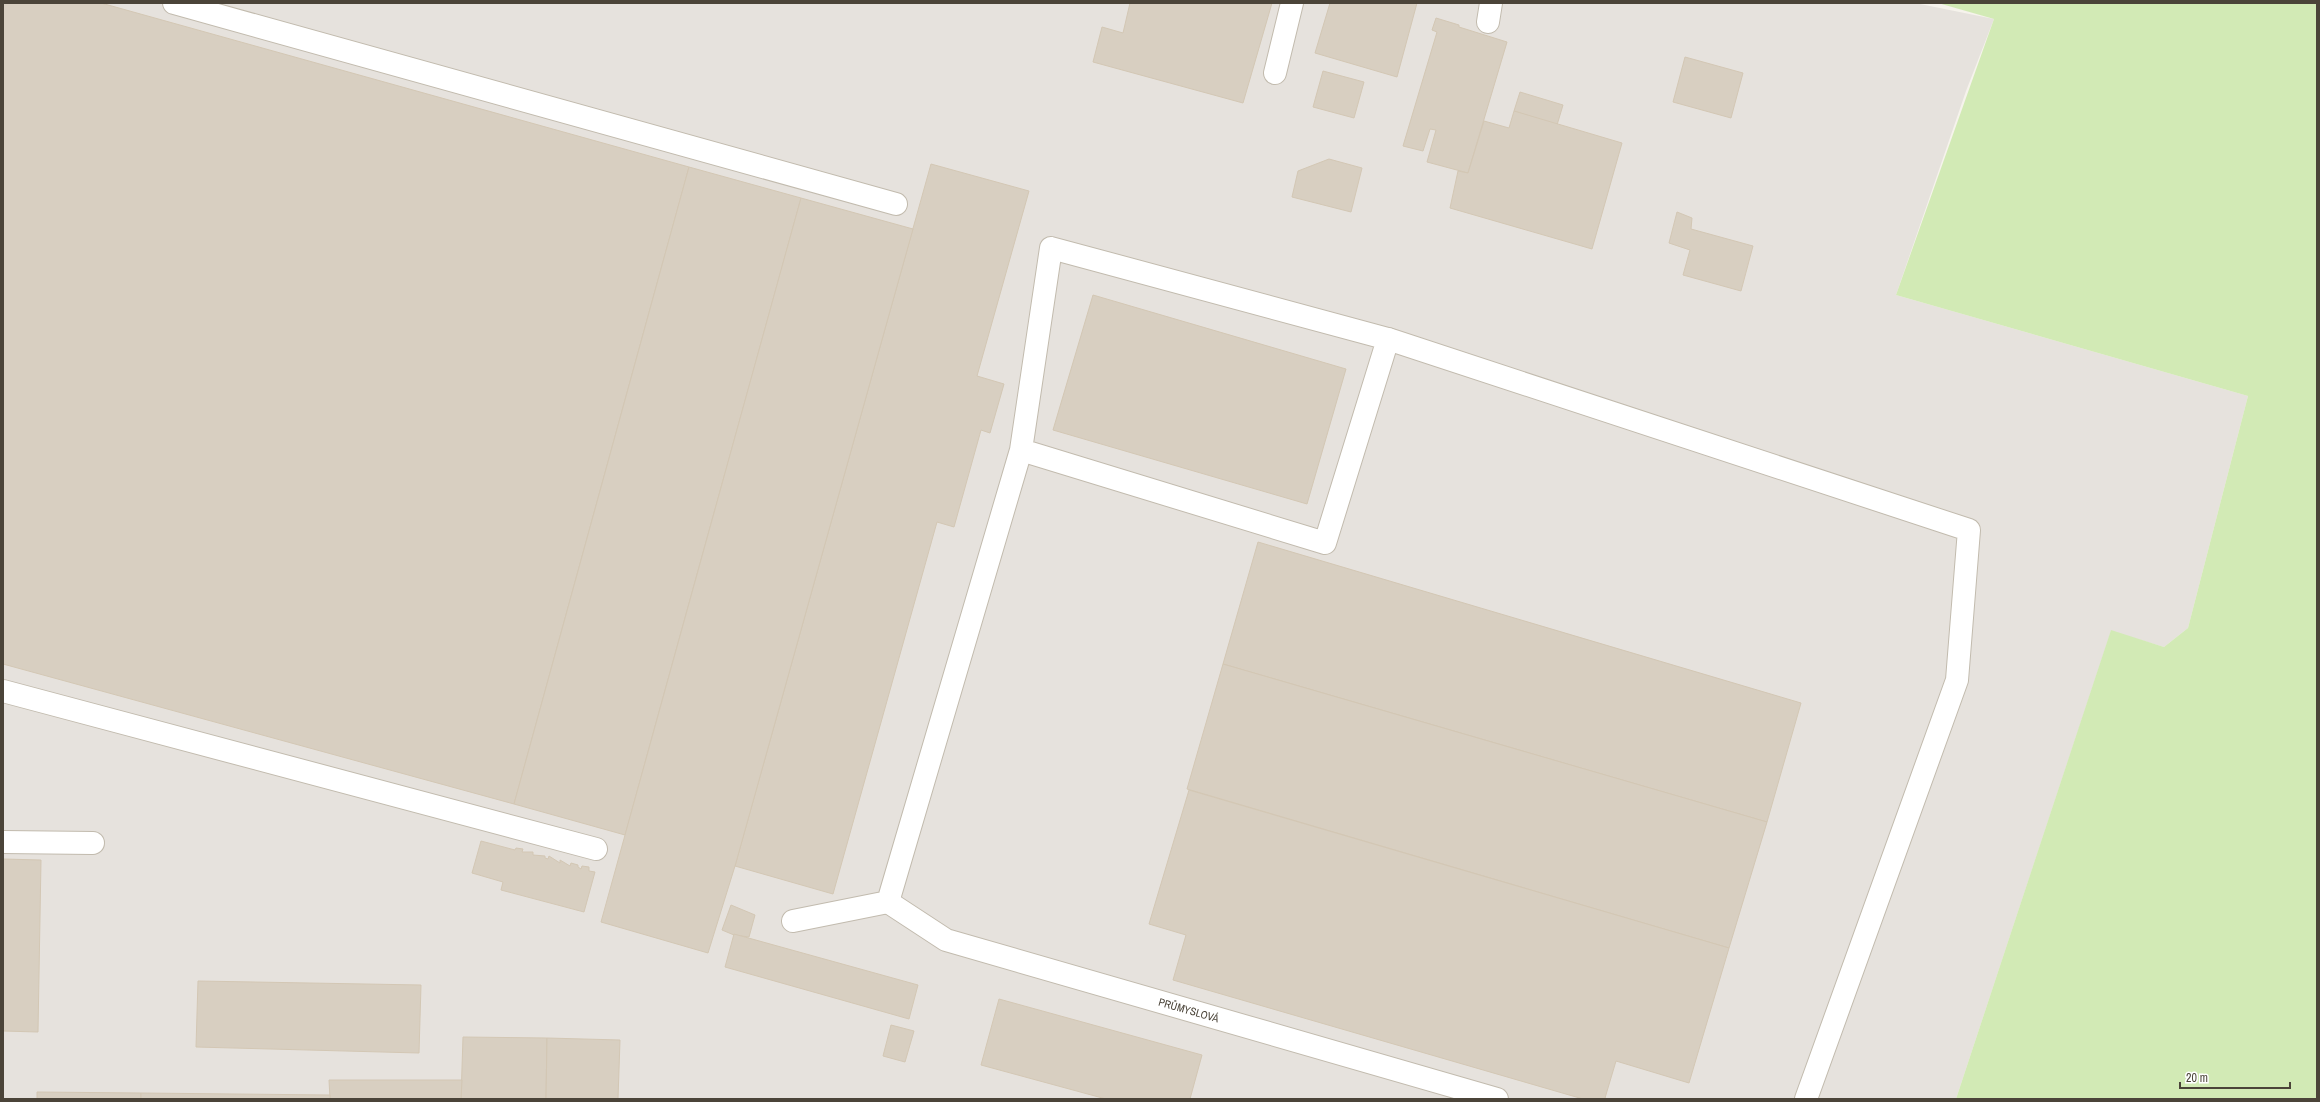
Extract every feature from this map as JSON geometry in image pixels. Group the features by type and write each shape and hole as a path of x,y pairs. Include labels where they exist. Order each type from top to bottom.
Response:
{"lane":[{"path":"174,3 896,204"},
{"path":"1275,73 1292,3"},
{"path":"793,921 888,902 1021,450 1052,248 1388,339 1969,530 1957,680 1806,1099"},
{"path":"1021,450 1325,543 1388,339"},
{"path":"3,692 596,849"},
{"path":"3,842 93,843"},
{"name":"PRŮMYSLOVÁ","path":"888,902 946,940 1497,1099"}],"shaded area":[{"path":"3,3 1915,3 1994,19 1966,91 1896,295 2248,396 2188,628 2164,647 2111,631 1956,1099 3,1099"}],"green space":[{"path":"1938,3 2317,3 2317,1099 1956,1099 2111,630 2164,647 2188,628 2248,396 1896,295 1994,19"}],"building":[{"path":"3,3 101,3 689,167 514,804 3,664"},
{"path":"1130,3 1272,3 1243,103 1093,62 1102,27 1123,33"},
{"path":"1330,3 1417,3 1397,77 1315,53"},
{"path":"1436,18 1507,42 1468,173 1427,162 1436,130 1430,129 1423,151 1403,146 1437,32 1432,30"},
{"path":"1685,57 1743,73 1731,118 1673,102"},
{"path":"1323,71 1364,82 1354,118 1313,107"},
{"path":"1520,92 1563,105 1557,125 1514,111"},
{"path":"1514,111 1622,143 1592,249 1450,208 1458,171 1468,173 1484,121 1509,128"},
{"path":"1329,159 1362,168 1351,212 1292,197 1298,171"},
{"path":"931,164 1029,191 977,376 1004,384 990,433 981,430 954,527 937,522 833,894 735,866"},
{"path":"689,167 801,198 625,835 514,804"},
{"path":"801,198 913,229 735,866 708,953 601,922"},
{"path":"1677,212 1692,218 1691,229 1753,246 1741,291 1683,275 1690,250 1669,243"},
{"path":"1093,295 1346,369 1307,504 1053,430"},
{"path":"1258,542 1801,703 1767,822 1223,664"},
{"path":"1223,664 1767,822 1729,948 1187,789"},
{"path":"1189,790 1729,948 1689,1083 1616,1061 1605,1098 1607,1099 1583,1099 1173,980 1186,935 1149,924"},
{"path":"481,841 515,850 516,848 523,849 522,852 533,852 533,855 545,856 545,858 548,859 549,856 560,863 560,860 570,866 571,863 578,865 581,869 582,866 589,867 589,871 595,872 584,912 501,890 503,882 472,873"},
{"path":"3,859 41,860 38,1032 3,1031"},
{"path":"731,905 755,915 749,937 734,935 722,930"},
{"path":"734,934 918,985 909,1019 725,967"},
{"path":"198,981 421,985 419,1053 196,1047"},
{"path":"999,999 1202,1055 1190,1099 1106,1099 981,1065"},
{"path":"891,1025 914,1031 905,1062 883,1056"},
{"path":"463,1037 547,1038 546,1099 461,1099"},
{"path":"547,1038 620,1040 618,1099 546,1099"},
{"path":"329,1080 462,1080 461,1099 330,1099"},
{"path":"37,1092 141,1093 141,1099 37,1099"},
{"path":"141,1093 330,1095 330,1099 141,1099"}]}
